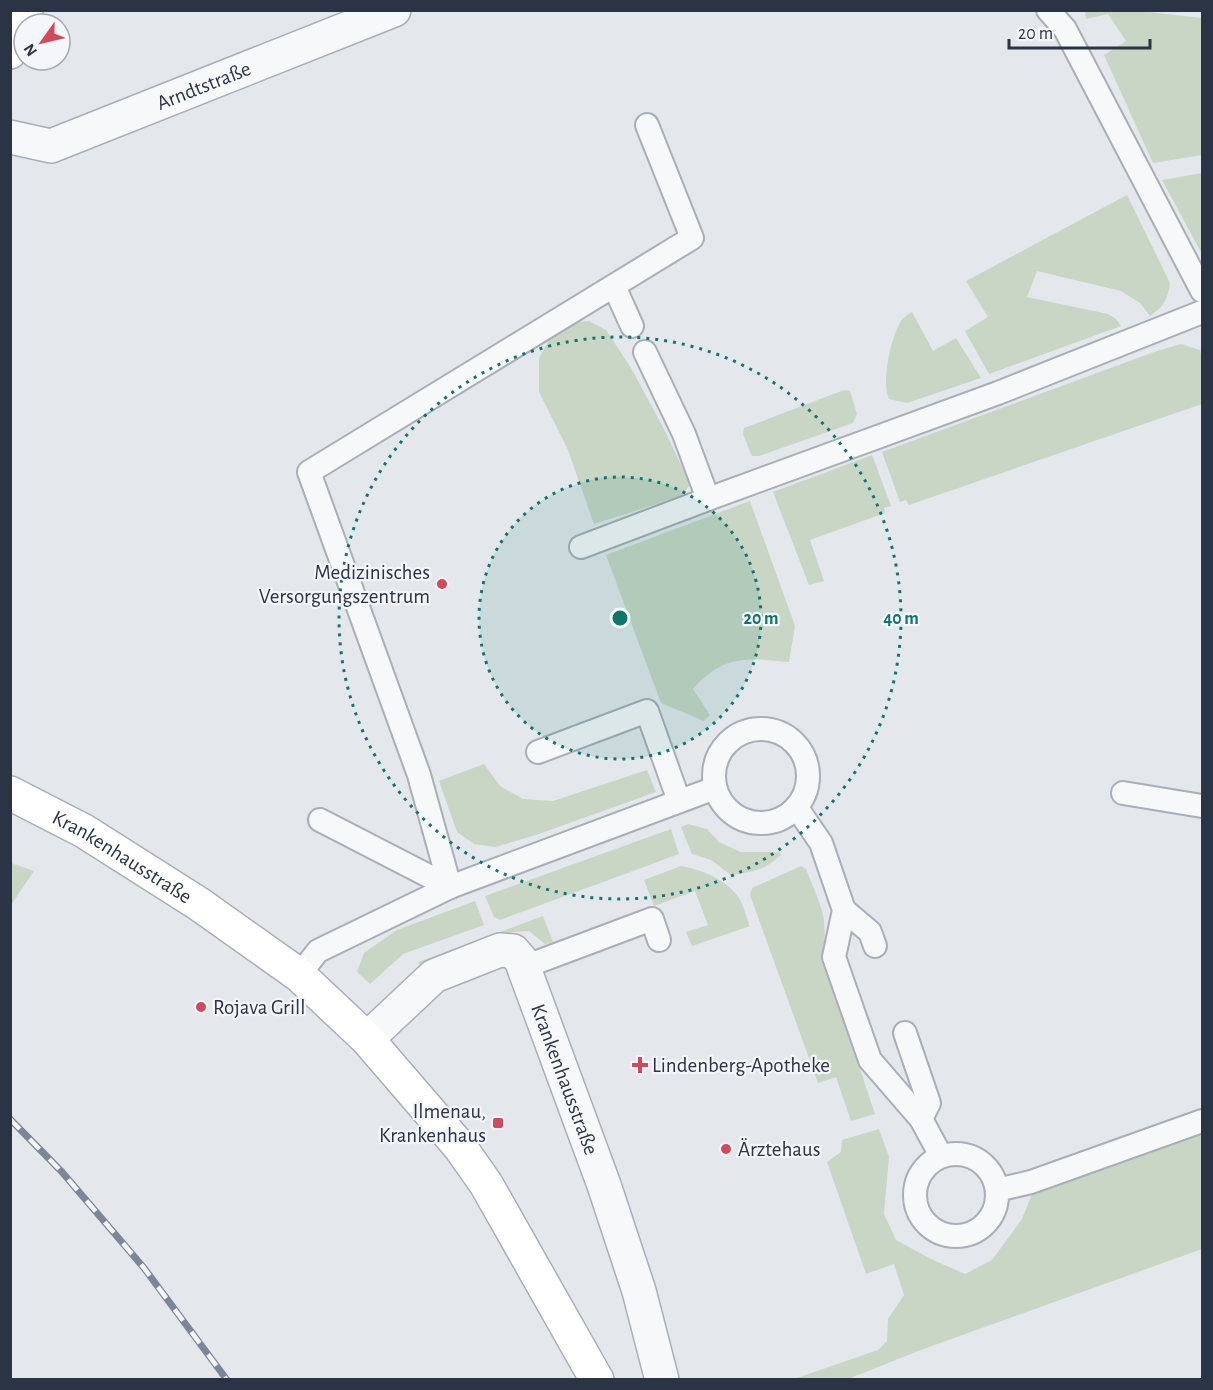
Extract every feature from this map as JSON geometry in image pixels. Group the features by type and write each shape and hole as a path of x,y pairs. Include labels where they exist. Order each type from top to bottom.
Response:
{"street":[{"path":"10,52 26,10"},
{"name":"Arndtstraße","path":"10,137 51,146 394,10"},
{"name":"Krankenhausstraße","path":"10,793 84,831 200,904 299,975 368,1039 460,1147 486,1184 597,1380"},
{"name":"Krankenhausstraße","path":"368,1039 434,976 500,950 513,951 521,960 639,1291 662,1380"}],"lane":[{"path":"1048,10 1065,29 1203,291"},
{"path":"450,887 419,776 309,472 692,238 647,124"},
{"path":"614,286 632,326"},
{"path":"581,547 998,393 1203,312"},
{"path":"645,352 684,434 708,499"},
{"path":"538,752 647,711 679,801"},
{"path":"757,729 773,730 794,742 800,748 807,763 809,779 805,795 797,808 785,818 772,823 757,824 730,813 721,802 715,788 714,772 718,756 727,742 741,733 757,729"},
{"path":"299,975 318,951 450,887 715,788"},
{"path":"1123,793 1203,806"},
{"path":"797,808 821,843 844,910 870,932 875,946"},
{"path":"320,820 450,887"},
{"path":"844,910 834,957 870,1060 921,1119 941,1156"},
{"path":"524,968 652,919 659,940"},
{"path":"905,1033 929,1103 921,1119"},
{"path":"997,1190 1031,1182 1203,1121"},
{"path":"955,1154 976,1159 984,1165 992,1176 997,1190 996,1204 985,1224 963,1236 949,1236 936,1231 919,1214 915,1200 916,1186 921,1173 929,1163 941,1156 955,1154"}],"green space":[{"path":"1085,11 1139,11 1202,18 1202,155 1153,163 1104,55 1126,41 1108,14 1086,19"},
{"path":"1202,173 1202,254 1162,180"},
{"path":"1127,195 1170,283 1162,306 1150,316 1140,303 1121,291 1037,271 1027,297 1108,314 1121,326 989,374 965,331 988,317 966,281"},
{"path":"912,312 933,351 956,338 981,378 907,403 889,399 886,382 891,348 901,321"},
{"path":"589,321 606,330 631,368 690,484 682,496 594,524 568,450 539,392 539,358 549,340 569,323"},
{"path":"1181,344 1200,350 1202,404 909,505 906,500 900,502 882,452"},
{"path":"844,390 850,391 857,414 853,423 759,456 752,456 743,434 744,428"},
{"path":"872,455 891,506 884,508 885,513 810,540 824,581 809,585 773,492"},
{"path":"750,501 795,626 789,662 737,661 715,669 693,689 710,715 704,721 661,703 606,555"},
{"path":"484,764 500,786 523,799 553,801 647,770 656,792 496,847 474,844 457,832 439,781"},
{"path":"688,824 707,829 719,842 741,852 780,852 781,855 758,870 731,875 711,860 692,854 681,827"},
{"path":"671,829 679,854 500,920 494,917 485,896"},
{"path":"10,863 34,871 11,905"},
{"path":"681,866 705,873 734,891 742,904 750,926 692,946 686,932 708,925 695,891 654,906 644,880"},
{"path":"801,866 806,869 822,910 825,930 822,954 875,1114 851,1121 836,1077 818,1083 750,895 752,888"},
{"path":"475,901 484,925 403,954 370,984 357,972 364,953 397,930"},
{"path":"543,916 553,942 545,944 529,931 513,932 421,967 418,962"},
{"path":"879,1129 889,1157 884,1214 896,1240 965,1274 992,1260 1022,1219 1032,1194 1202,1130 1202,1249 918,1351 848,1379 791,1380 878,1350 887,1341 888,1319 904,1295 894,1264 866,1274 827,1162 841,1152 842,1140"}],"railway":[{"path":"10,1119 62,1172 144,1268 227,1380"}],"place":[{"name":"Medizinisches Versorgungszentrum","path":"442,584"},
{"name":"Rojava Grill","path":"201,1007"},
{"name":"Lindenberg-Apotheke","path":"640,1065"},
{"name":"Ilmenau, Krankenhaus","path":"498,1123"},
{"name":"Ärztehaus","path":"726,1149"}]}
